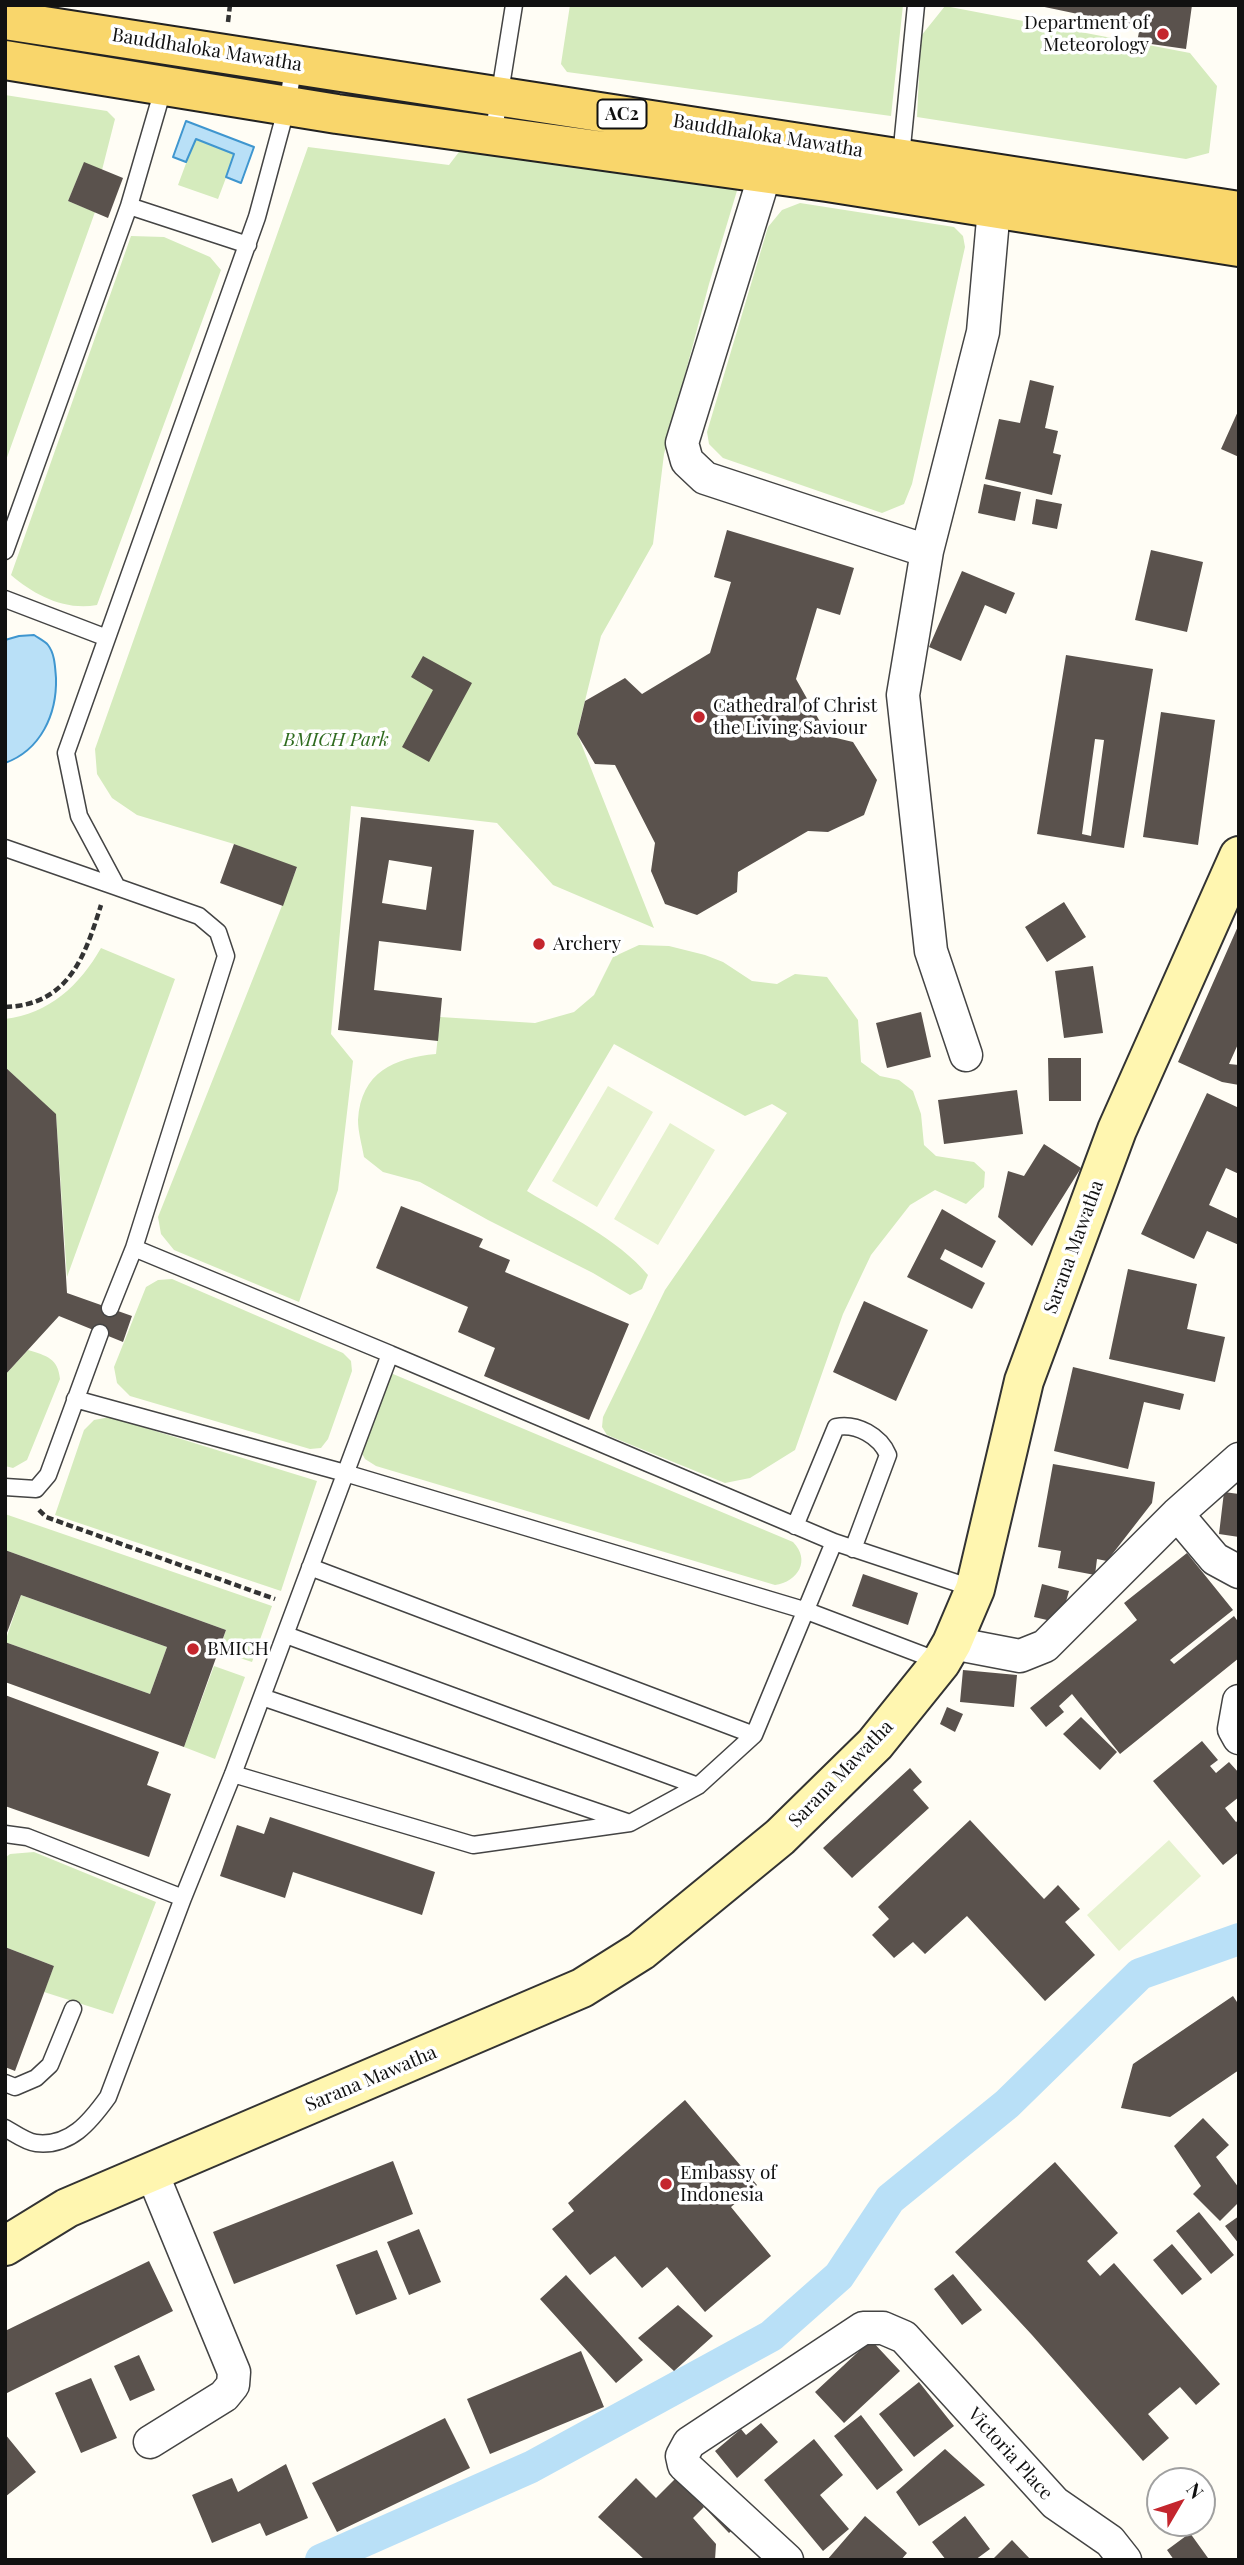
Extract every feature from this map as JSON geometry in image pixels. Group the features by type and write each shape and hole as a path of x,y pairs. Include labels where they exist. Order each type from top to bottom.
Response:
{"main road":[{"name":"Bauddhaloka Mawatha","path":"5,20 769,136 1239,211"},
{"name":"Bauddhaloka Mawatha","path":"5,60 287,106 765,174 1239,247"}],"street":[{"path":"769,136 765,174 682,443 687,461 705,478 928,551"},
{"path":"966,1055 931,951 903,695 928,551 982,332 994,208"},
{"name":"Sarana Mawatha","path":"5,2246 67,2208 582,1988 641,1951 789,1827 875,1744 947,1653 975,1589 1024,1381 1117,1130 1239,856"},
{"path":"947,1653 1020,1656 1045,1646 1177,1514 1239,1459"},
{"path":"1177,1514 1215,1559 1239,1572"},
{"path":"1239,1701 1234,1729 1239,1738"},
{"path":"150,2442 224,2396 233,2385 234,2372 152,2173"},
{"name":"Victoria Place","path":"787,2560 684,2465 682,2456 689,2443 863,2329 883,2328 904,2337 1055,2503 1110,2541 1125,2560"}],"lane":[{"path":"493,136 514,5"},
{"path":"901,157 916,5"},
{"path":"112,886 79,816 66,753 248,245 287,106 294,64"},
{"path":"5,551 129,206 164,86"},
{"path":"129,206 248,245"},
{"path":"5,599 107,638"},
{"path":"5,848 199,916 218,932 226,956 134,1248 110,1308"},
{"path":"134,1248 834,1542 975,1589"},
{"path":"5,1487 36,1489 48,1475 100,1333"},
{"path":"5,2128 34,2143 66,2140 91,2121 108,2097 286,1635 390,1354"},
{"path":"75,1399 345,1474 947,1653"},
{"path":"795,1526 836,1427 850,1424 882,1442 888,1455 853,1549"},
{"path":"233,1774 473,1845 630,1823 698,1786 754,1735 834,1542"},
{"path":"310,1567 754,1735"},
{"path":"286,1635 698,1786"},
{"path":"262,1697 630,1823"},
{"path":"5,1834 27,1837 183,1898"},
{"path":"5,2083 15,2087 36,2078 50,2065 73,2009"}],"path":[{"path":"229,13 230,5"},
{"path":"5,1007 31,1002 48,994 72,974 88,946 112,886"},
{"path":"29,1489 35,1506 46,1517 296,1606"}],"green space":[{"path":"570,5 903,5 891,116 567,72 561,64"},
{"path":"945,6 1190,53 1217,86 1209,153 1186,159 917,117 921,36"},
{"path":"5,95 107,111 115,119 102,170 84,163 68,201 95,212 5,463"},
{"path":"195,139 235,154 218,199 178,185"},
{"name":"BMICH Park","path":"468,140 739,184 709,284 664,454 653,544 601,636 577,733 654,928 553,885 497,823 351,806 331,1034 353,1061 338,1190 299,1302 174,1250 161,1234 158,1217 297,868 234,844 137,815 112,798 97,774 95,749 308,147 449,165"},
{"path":"800,203 954,227 963,236 965,247 912,484 904,504 882,513 723,458 709,444 707,432 768,227 782,210"},
{"path":"131,236 164,237 210,257 221,270 97,605 73,606 40,595 11,575"},
{"path":"639,945 669,946 705,955 723,962 752,981 777,984 795,974 827,977 858,1020 861,1062 880,1076 899,1080 913,1091 921,1114 924,1145 936,1156 974,1162 985,1172 984,1187 966,1204 935,1190 910,1205 871,1255 843,1314 795,1450 750,1478 725,1483 607,1435 602,1427 603,1417 665,1290 787,1113 772,1104 745,1116 614,1044 527,1191 591,1228 636,1262 648,1275 642,1289 630,1295 420,1182 383,1172 364,1157 359,1134 360,1104 373,1079 394,1064 436,1054 440,1017 535,1023 574,1012 594,995 613,957"},
{"path":"101,948 175,979 67,1277 56,1115 5,1067 5,1019 36,1011 62,995 83,974"},
{"path":"608,1086 653,1112 597,1207 552,1181"},
{"path":"670,1123 715,1150 658,1245 614,1219"},
{"path":"172,1279 343,1353 351,1361 352,1371 328,1439 321,1448 310,1449 130,1396 117,1383 114,1367 146,1287 158,1280"},
{"path":"28,1350 54,1362 60,1379 27,1460 13,1468 5,1466 5,1375"},
{"path":"393,1374 793,1542 801,1556 799,1569 790,1580 775,1585 376,1466 365,1459 359,1448 386,1377"},
{"path":"110,1417 317,1481 281,1591 55,1515 84,1430 94,1420"},
{"path":"5,1514 272,1606 252,1662 219,1651 226,1630 5,1550"},
{"path":"21,1595 167,1647 150,1694 5,1642"},
{"path":"214,1666 245,1677 215,1759 184,1747"},
{"path":"1169,1840 1201,1876 1119,1951 1087,1915"},
{"path":"34,1852 156,1902 113,2014 44,1992 54,1966 5,1947 5,1858 10,1854"}],"water":[{"path":"186,121 254,147 241,183 226,177 234,154 196,139 186,162 173,157"},
{"path":"34,635 47,644 53,656 56,678 54,705 37,740 18,757 5,763 5,640"}],"building":[{"name":"Department of Meteorology","path":"1035,5 1192,5 1186,49 1137,42 1140,27"},
{"path":"84,162 123,178 108,218 68,201"},
{"path":"1030,380 1054,386 1045,428 1058,431 1053,453 1061,455 1052,495 985,479 999,419 1020,423"},
{"path":"1239,409 1239,457 1221,449"},
{"path":"984,484 1021,492 1015,521 978,513"},
{"path":"1036,499 1062,504 1057,529 1032,524"},
{"name":"Cathedral of Christ the Living Saviour","path":"727,530 854,568 840,615 817,608 796,679 828,736 853,742 877,780 864,815 828,832 808,831 738,872 737,892 697,915 665,904 651,871 655,843 615,765 595,764 577,734 585,701 625,678 642,694 710,653 731,582 714,577"},
{"path":"1151,550 1203,562 1187,632 1135,620"},
{"path":"962,571 1015,593 1006,614 985,605 961,661 929,647"},
{"path":"1066,655 1153,669 1124,848 1037,834","holes":["1095,739 1104,740 1091,836 1082,834"]},
{"path":"423,656 472,683 429,762 402,747 433,690 411,677"},
{"path":"1161,712 1215,720 1198,845 1143,837"},
{"path":"361,817 474,830 461,951 379,941 374,990 442,998 438,1041 338,1030","holes":["389,860 432,867 426,910 382,903"]},
{"path":"234,844 297,867 283,906 220,883"},
{"path":"1064,902 1086,937 1047,962 1025,927"},
{"path":"1239,924 1239,1042 1229,1064 1239,1065 1239,1085 1222,1082 1178,1062"},
{"path":"1093,966 1103,1033 1064,1038 1055,971"},
{"path":"921,1012 931,1057 887,1068 876,1023"},
{"path":"1048,1058 1081,1058 1081,1101 1049,1101"},
{"path":"5,1067 56,1114 67,1293 132,1316 123,1342 59,1316 5,1375"},
{"path":"1017,1090 1023,1134 944,1144 938,1100"},
{"path":"1207,1093 1239,1108 1239,1174 1226,1168 1209,1205 1239,1219 1239,1245 1207,1231 1194,1259 1141,1234"},
{"path":"1044,1144 1081,1168 1032,1246 998,1217 1008,1171 1024,1176"},
{"path":"401,1206 483,1239 479,1247 510,1260 505,1272 629,1324 589,1420 484,1376 495,1348 458,1332 468,1307 376,1268"},
{"path":"942,1209 996,1241 982,1268 945,1249 940,1259 985,1283 972,1309 907,1277"},
{"path":"1128,1269 1197,1284 1187,1329 1225,1337 1215,1382 1109,1359"},
{"path":"864,1301 928,1330 896,1401 833,1372"},
{"path":"1073,1367 1184,1394 1180,1410 1144,1402 1128,1469 1054,1451"},
{"path":"1053,1464 1155,1482 1152,1503 1107,1561 1097,1559 1095,1575 1058,1568 1061,1551 1038,1547"},
{"path":"1224,1492 1239,1494 1239,1537 1219,1534"},
{"name":"BMICH","path":"5,1550 226,1630 184,1747 5,1682 5,1642 150,1694 167,1647 21,1595 5,1638"},
{"path":"1187,1553 1233,1610 1170,1660 1174,1664 1234,1616 1239,1623 1239,1658 1120,1754 1072,1694 1059,1706 1064,1712 1046,1727 1030,1708 1137,1620 1124,1603"},
{"path":"863,1574 918,1593 908,1625 852,1606"},
{"path":"1042,1584 1069,1591 1060,1623 1034,1617"},
{"path":"963,1670 1017,1675 1014,1707 960,1702"},
{"path":"5,1695 159,1752 147,1785 171,1794 149,1857 5,1806"},
{"path":"947,1707 963,1714 955,1732 940,1724"},
{"path":"1081,1717 1117,1752 1100,1770 1063,1734"},
{"path":"1202,1741 1218,1760 1210,1766 1216,1773 1229,1762 1239,1773 1239,1797 1225,1808 1236,1822 1239,1820 1239,1852 1223,1865 1153,1781"},
{"path":"910,1768 922,1782 913,1790 929,1808 852,1878 823,1848"},
{"path":"270,1817 435,1872 422,1915 293,1872 285,1898 220,1876 237,1825 264,1834"},
{"path":"970,1820 1044,1899 1058,1885 1080,1909 1065,1922 1095,1955 1045,2001 967,1916 925,1954 913,1942 894,1958 872,1935 889,1919 878,1907"},
{"path":"5,1947 54,1966 15,2071 5,2067"},
{"path":"1233,1996 1239,2005 1239,2070 1170,2117 1121,2108 1133,2064"},
{"path":"685,2100 757,2185 731,2207 771,2256 705,2312 667,2267 642,2288 615,2256 590,2275 552,2229 574,2211 568,2203"},
{"path":"1203,2118 1229,2145 1216,2157 1239,2188 1239,2202 1220,2221 1193,2194 1201,2186 1174,2146"},
{"path":"393,2161 413,2214 234,2284 213,2232"},
{"path":"1055,2162 1118,2233 1087,2261 1100,2276 1114,2263 1220,2384 1196,2405 1180,2387 1148,2414 1169,2438 1143,2461 955,2252"},
{"path":"1199,2212 1234,2255 1211,2274 1176,2231"},
{"path":"1239,2216 1239,2244 1225,2226"},
{"path":"419,2229 441,2282 409,2295 387,2242"},
{"path":"1172,2244 1202,2279 1182,2295 1153,2260"},
{"path":"377,2250 397,2299 356,2315 336,2265"},
{"path":"149,2261 173,2311 5,2394 5,2331"},
{"path":"953,2274 982,2310 962,2325 934,2289"},
{"path":"566,2275 643,2360 616,2383 540,2299"},
{"path":"678,2305 713,2336 674,2371 638,2338"},
{"path":"871,2340 900,2371 844,2423 815,2392"},
{"path":"581,2351 604,2407 490,2454 467,2399"},
{"path":"139,2355 155,2390 130,2401 114,2366"},
{"path":"91,2378 117,2438 81,2453 55,2393"},
{"path":"919,2382 954,2426 914,2457 879,2414"},
{"path":"861,2415 903,2470 877,2490 834,2436"},
{"path":"445,2418 470,2468 337,2532 312,2483"},
{"path":"761,2423 778,2442 737,2478 715,2451 741,2429 746,2435"},
{"path":"5,2434 36,2472 5,2497"},
{"path":"814,2439 843,2475 820,2495 849,2529 823,2551 764,2480"},
{"path":"945,2449 985,2485 919,2526 896,2492"},
{"path":"286,2464 308,2518 266,2536 260,2523 212,2543 192,2495 232,2478 238,2492"},
{"path":"677,2477 704,2507 693,2518 716,2544 715,2560 645,2560 598,2517 636,2478 656,2498"},
{"path":"715,2497 740,2523 729,2533 704,2507"},
{"path":"865,2516 907,2553 901,2560 827,2560"},
{"path":"965,2516 990,2549 975,2560 946,2560 932,2542"},
{"path":"1185,2537 1193,2537 1208,2558 1174,2560 1167,2550"},
{"path":"1012,2540 1031,2560 992,2560"}],"waterway":[{"path":"321,2560 531,2467 771,2336 839,2276 890,2199 1007,2104 1140,1974 1239,1939"}],"place":[{"name":"Department of Meteorology","path":"1163,34"},
{"name":"Cathedral of Christ the Living Saviour","path":"699,717"},
{"name":"Archery","path":"539,944"},
{"name":"BMICH","path":"193,1649"},
{"name":"Embassy of Indonesia","path":"666,2184"}]}
